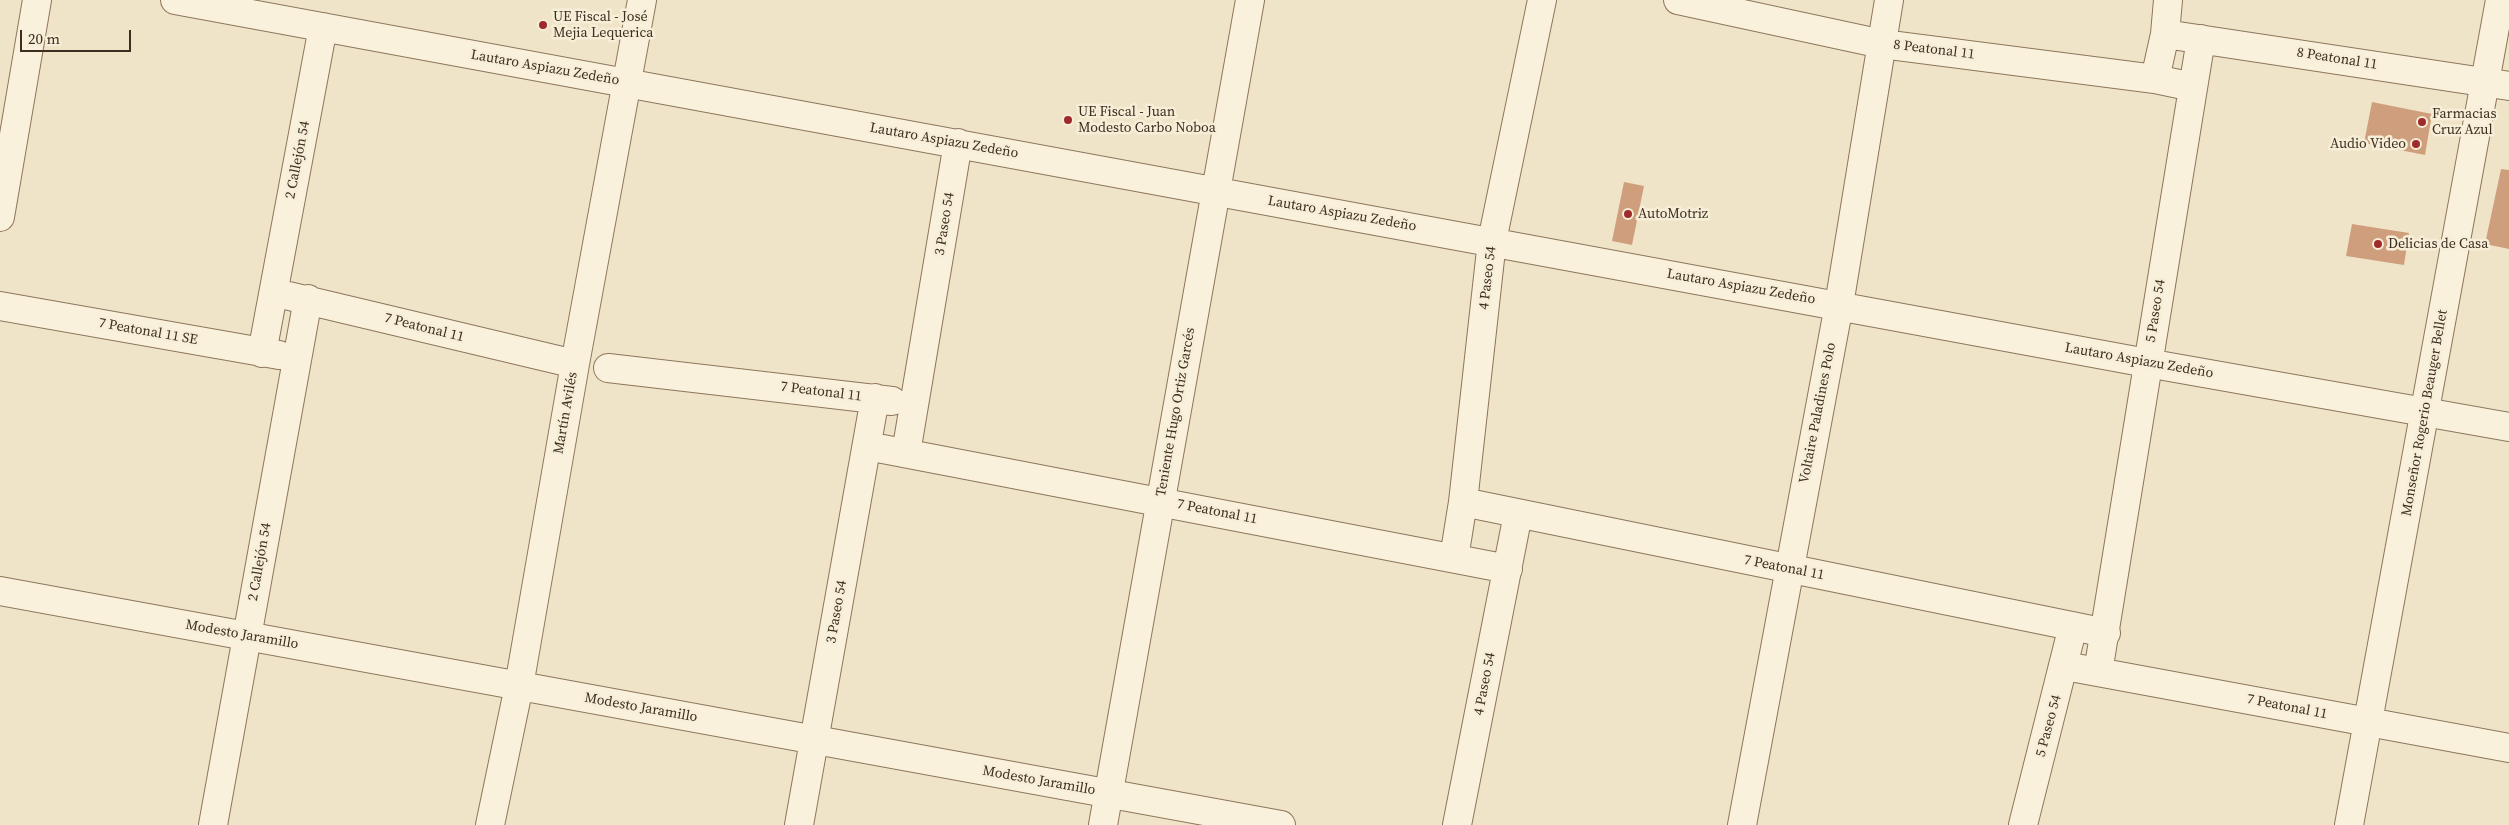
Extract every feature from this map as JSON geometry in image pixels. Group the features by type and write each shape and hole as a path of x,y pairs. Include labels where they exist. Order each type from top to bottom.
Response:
{"street":[{"path":"0,217 38,0"},
{"name":"Lautaro Aspiazu Zedeño","path":"176,0 2147,363 2509,427"},
{"name":"Martín Avilés","path":"490,825 519,686 574,364 642,0"},
{"name":"Teniente Hugo Ortiz Garcés","path":"1103,825 1250,0"},
{"name":"4 Paseo 54","path":"1454,558 1463,502 1492,241 1542,0"},
{"name":"8 Peatonal 11","path":"1678,0 1882,44 2155,79 2193,86"},
{"name":"Voltaire Paladines Polo","path":"1742,825 1839,305 1889,0"},
{"path":"2155,79 2165,34 2168,0"},
{"name":"Monseñor Rogerio Beauger Bellet","path":"2349,825 2425,412 2497,84 2500,0"},
{"name":"2 Callejón 54","path":"262,352 323,27"},
{"name":"8 Peatonal 11","path":"2165,34 2497,84"},
{"name":"5 Paseo 54","path":"2098,672 2106,633 2147,363 2201,39"},
{"name":"3 Paseo 54","path":"906,453 958,143"},
{"name":"7 Peatonal 11","path":"273,293 308,299 574,364"},
{"name":"2 Callejón 54","path":"213,825 308,299"},
{"name":"7 Peatonal 11 SE","path":"0,306 297,358"},
{"name":"7 Peatonal 11","path":"608,368 875,398 915,405"},
{"name":"3 Paseo 54","path":"799,825 875,398"},
{"name":"7 Peatonal 11","path":"867,446 1508,569"},
{"name":"7 Peatonal 11","path":"1463,502 2106,633"},
{"name":"4 Paseo 54","path":"1457,825 1518,514"},
{"name":"Modesto Jaramillo","path":"0,591 1281,825"},
{"name":"5 Paseo 54","path":"2023,825 2065,666 2073,626"},
{"name":"7 Peatonal 11","path":"2065,666 2509,748"}],"building":[{"path":"2372,102 2432,114 2425,155 2364,143"},
{"path":"2501,169 2509,170 2509,249 2485,244"},
{"name":"AutoMotriz","path":"1624,182 1644,186 1632,245 1612,241"},
{"name":"Delicias de Casa","path":"2352,224 2409,233 2404,265 2346,256"}],"place":[{"name":"UE Fiscal - José Mejia Lequerica","path":"543,25"},
{"name":"UE Fiscal - Juan Modesto Carbo Noboa","path":"1068,120"},
{"name":"Farmacias Cruz Azul","path":"2422,122"},
{"name":"Audio Video","path":"2416,144"},
{"name":"AutoMotriz","path":"1628,214"},
{"name":"Delicias de Casa","path":"2378,244"}]}
